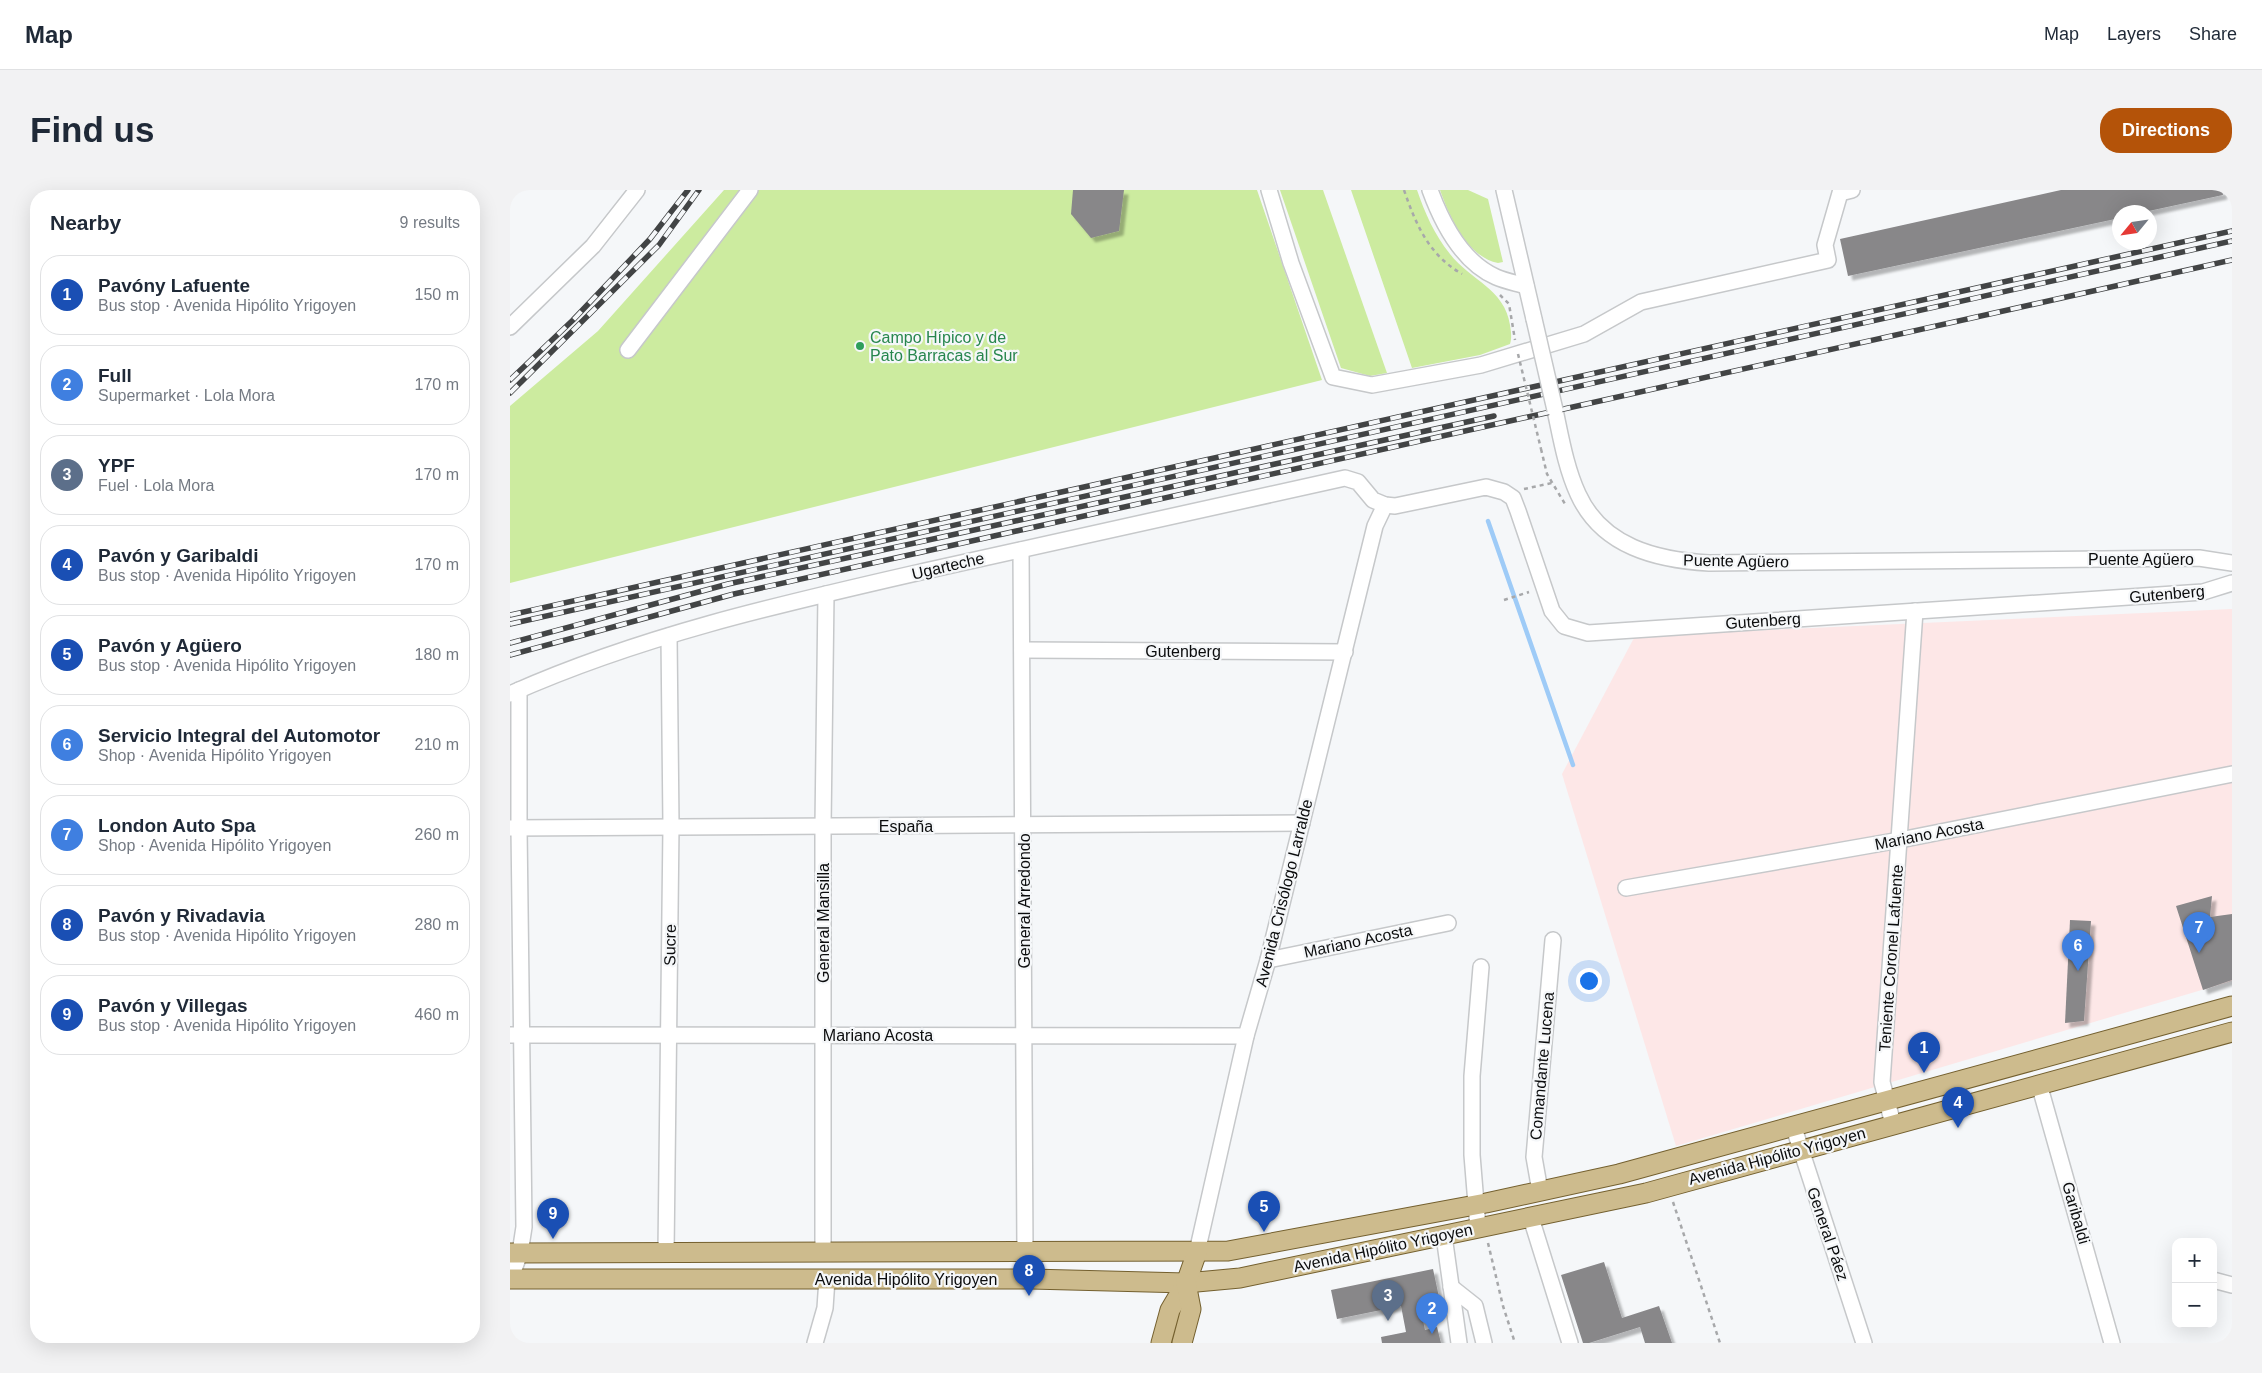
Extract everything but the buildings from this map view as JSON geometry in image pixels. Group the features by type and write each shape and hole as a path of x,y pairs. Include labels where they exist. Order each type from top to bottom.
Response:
{"main road":[{"name":"Avenida Hipólito Yrigoyen","path":"515,1253 1197,1252 1246,1248 1476,1204 1619,1174 2232,1006"},
{"name":"Avenida Hipólito Yrigoyen","path":"510,1279 1031,1279 1186,1282 1240,1278 1646,1193 2232,1032"},
{"name":"Avenida Crisólogo Larralde","path":"1161,1343 1170,1310 1186,1282 1197,1252"},
{"path":"1182,1343 1191,1309 1186,1282"}],"street":[{"path":"510,327 592,246 637,190"},
{"path":"628,350 750,190"},
{"path":"1269,190 1291,263 1333,377 1372,385 1482,365 1584,334 1641,302 1828,260 1825,245 1840,192 1852,190"},
{"path":"1430,190 1450,233 1466,256 1480,268 1496,277 1526,286"},
{"name":"Puente Agüero","path":"1504,190 1568,466 1578,495 1591,515 1612,534 1633,549 1682,561 2199,558 2232,563"},
{"name":"Ugarteche","path":"515,692 669,636 826,594 1345,478 1358,482 1373,500 1385,505"},
{"name":"Gutenberg","path":"1385,505 1395,506 1486,486 1504,492 1513,498 1552,610 1564,626 1576,632 1588,633 2203,592 2232,583"},
{"name":"Avenida Crisólogo Larralde","path":"1197,1252 1246,1036 1268,960 1375,526 1385,505"},
{"name":"General Arredondo","path":"1020,550 1025,1036 1025,1251"},
{"name":"General Mansilla","path":"823,1253 822,826 826,594"},
{"name":"Teniente Coronel Lafuente","path":"1892,1124 1882,1082 1915,611"},
{"name":"Sucre","path":"666,1253 671,826 669,636"},
{"name":"Gutenberg","path":"1022,650 1345,652"},
{"path":"510,1279 515,1253 524,1227 516,1035 515,692"},
{"name":"Mariano Acosta","path":"1626,888 1900,840 2232,774"},
{"name":"España","path":"514,828 1302,823"},
{"name":"Mariano Acosta","path":"1268,960 1448,923"},
{"name":"Comandante Lucena","path":"1540,1191 1534,1157 1553,940"},
{"path":"1481,967 1472,1076 1472,1155 1476,1204 1482,1227"},
{"name":"Mariano Acosta","path":"516,1035 1246,1036"},
{"name":"Garibaldi","path":"2039,1084 2112,1343"},
{"name":"General Páez","path":"1793,1125 1799,1150 1864,1343"},
{"path":"1531,1218 1570,1343"},
{"path":"1444,1236 1459,1343"},
{"path":"815,1343 825,1308 827,1279"},
{"path":"2217,1281 2232,1285"},
{"path":"1451,1287 1474,1306 1484,1343"}],"path":[{"path":"1518,354 1541,448"},
{"path":"1506,599 1521,594"},
{"path":"1673,1202 1720,1343"},
{"path":"1482,1227 1515,1343"}],"shaded area":[{"path":"2232,609 2232,981 1676,1146 1562,774 1635,636"}],"green space":[{"name":"Campo Hípico y de Pato Barracas al Sur","path":"724,190 1257,190 1322,380 510,583 510,406 598,331"},
{"path":"1280,190 1323,190 1387,373 1370,376 1341,368"},
{"path":"1351,190 1417,190 1439,239 1450,254 1501,302 1507,313 1510,325 1510,344 1480,355 1412,368"},
{"path":"1440,190 1468,190 1488,199 1503,262 1498,263 1487,259 1468,244 1448,212"}],"waterway":[{"path":"1488,521 1573,765"}],"railway":[{"path":"510,380 573,320 650,239 688,190"},
{"path":"510,393 659,245 699,190"},
{"path":"510,615 2232,231"},
{"path":"510,624 2232,241"},
{"path":"510,655 734,594 2232,260"},
{"path":"510,643 728,584 1494,416"}],"place":[{"name":"Campo Hípico y de Pato Barracas al Sur","path":"860,346"},
{"name":"London Auto Spa","path":"2199,953"},
{"name":"Servicio Integral del Automotor","path":"2078,971"},
{"name":"Pavóny Lafuente","path":"1924,1073"},
{"name":"Pavón y Garibaldi","path":"1958,1128"},
{"name":"Pavón y Agüero","path":"1264,1232"},
{"name":"Pavón y Villegas","path":"553,1239"},
{"name":"Pavón y Rivadavia","path":"1029,1296"},
{"name":"YPF","path":"1388,1321"},
{"name":"Full","path":"1432,1334"}]}
